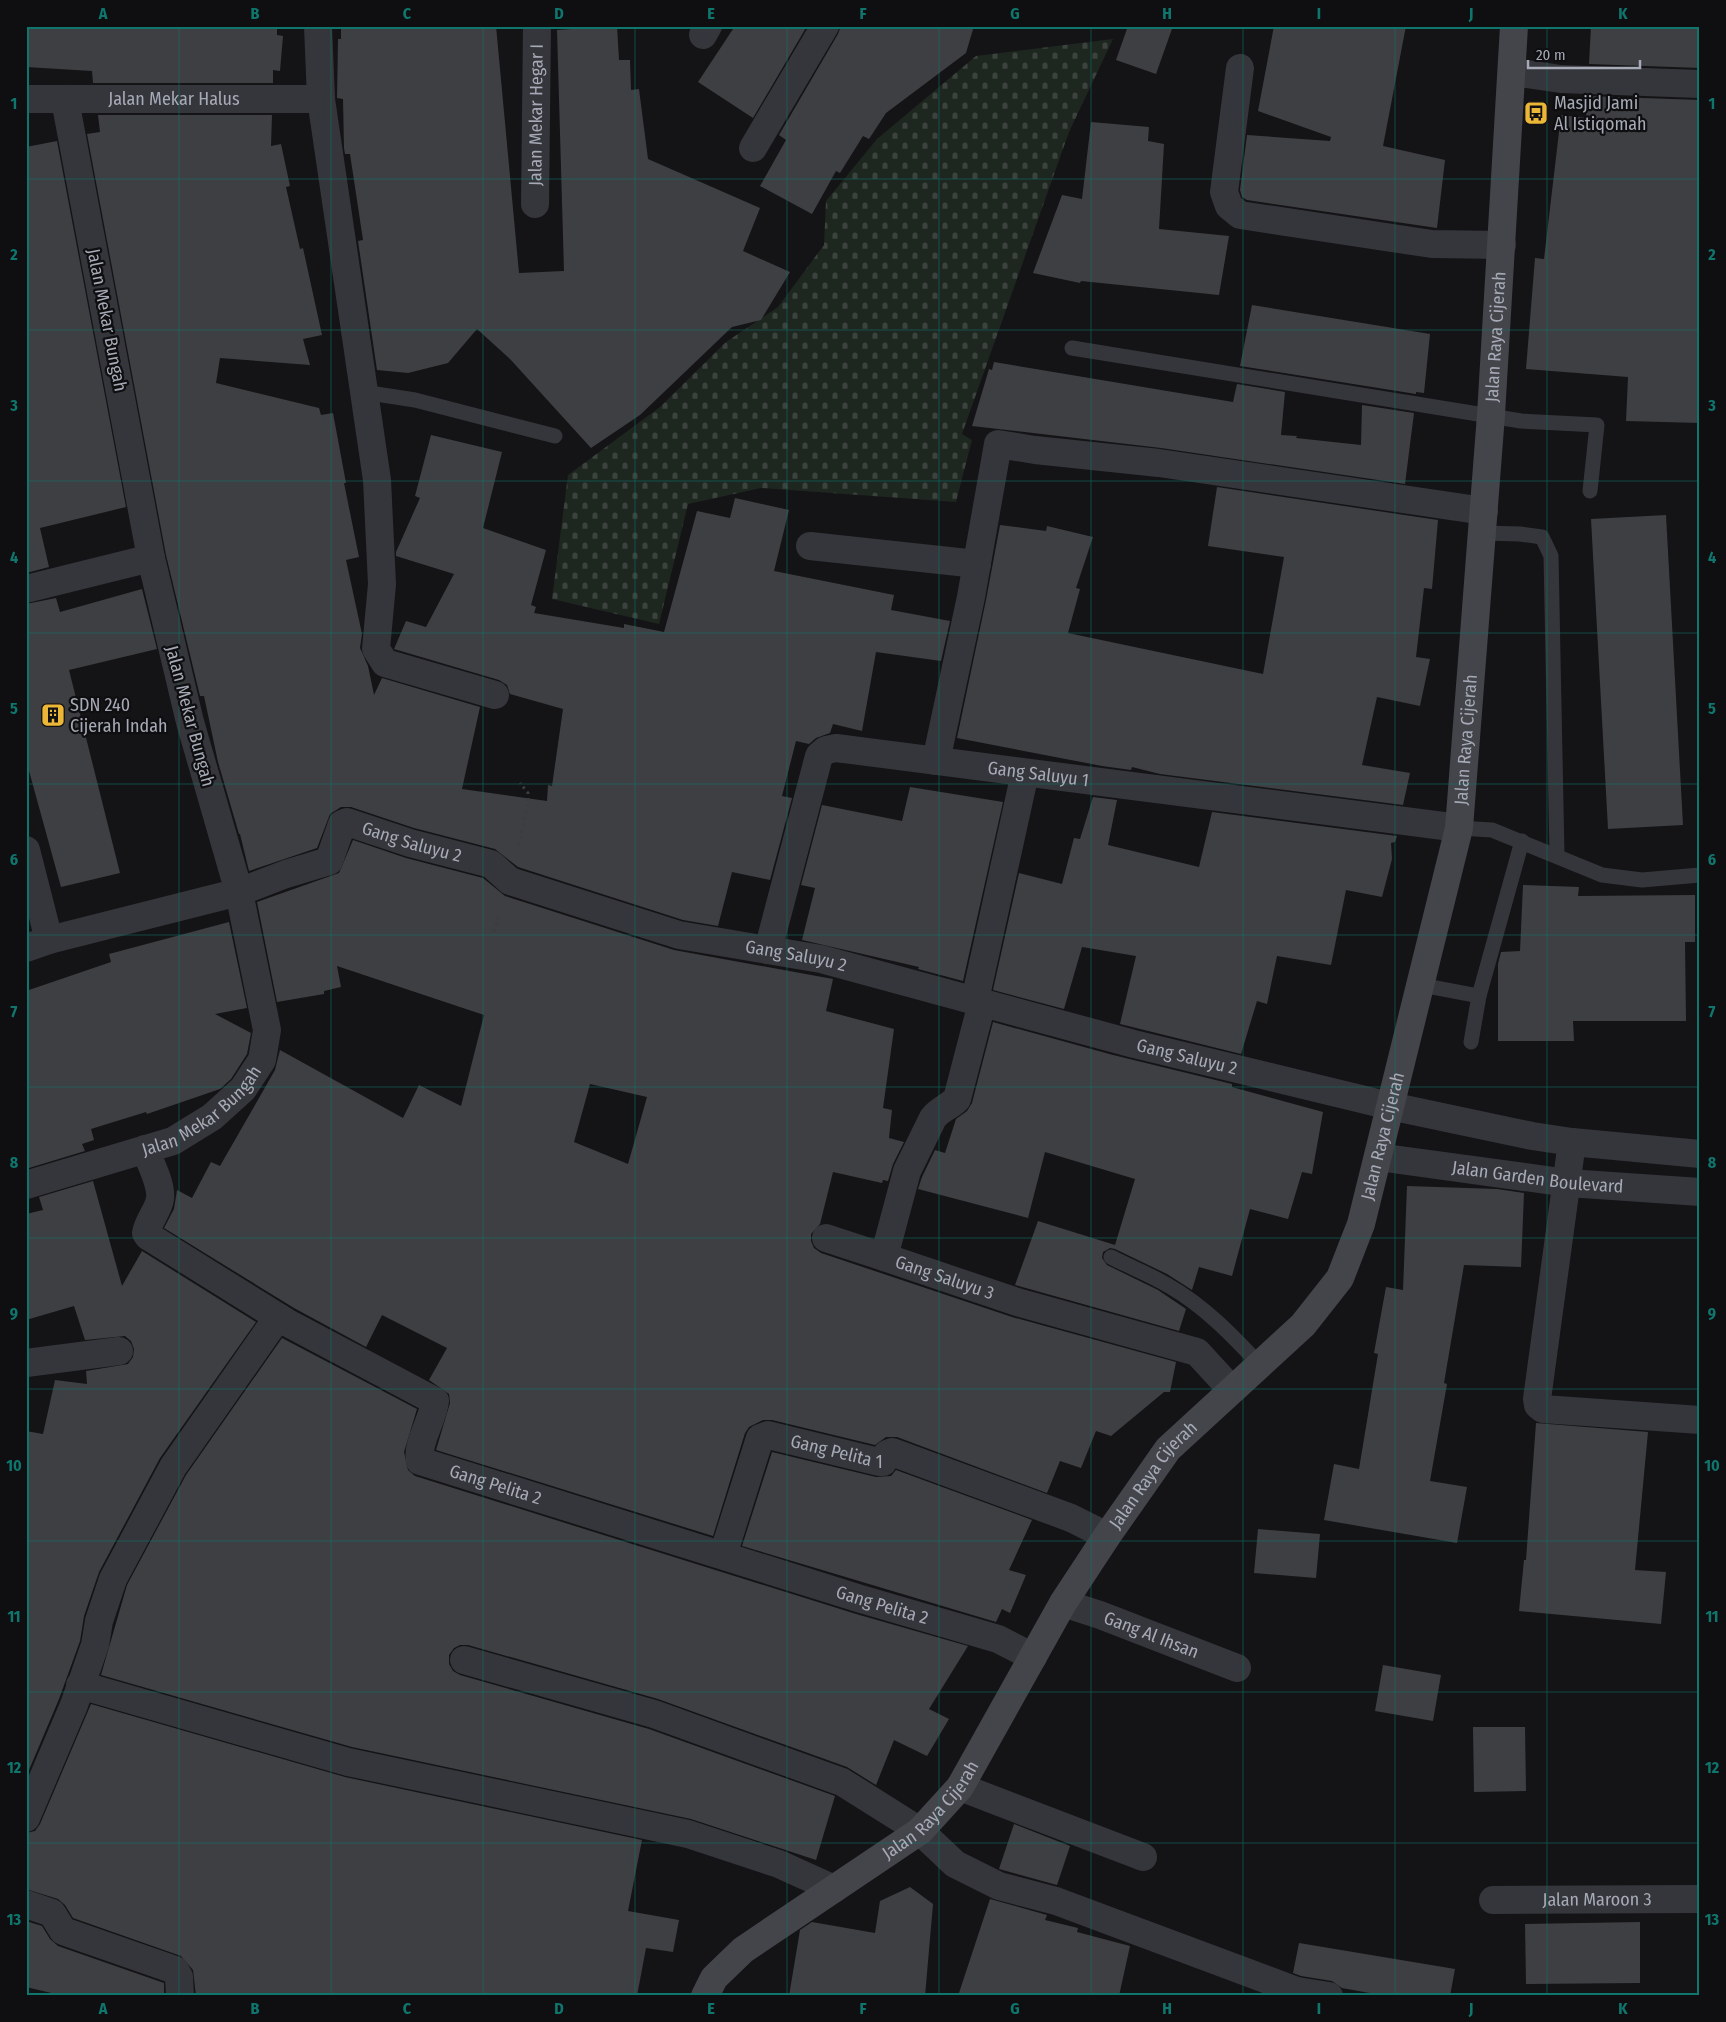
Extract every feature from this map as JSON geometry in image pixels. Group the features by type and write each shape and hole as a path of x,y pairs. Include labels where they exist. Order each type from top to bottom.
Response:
{"main road":[{"name":"Jalan Raya Cijerah","path":"705,1996 714,1978 743,1950 920,1831 960,1787 1063,1603 1168,1449 1304,1325 1340,1278 1361,1224 1459,828 1484,522 1513,72 1514,26"}],"street":[{"path":"318,26 321,99 377,480 382,584 375,641 377,652 385,663 494,695"},
{"name":"Jalan Mekar Hegar I","path":"535,204 537,26"},
{"path":"753,148 825,26"},
{"path":"1240,68 1224,192 1229,206 1240,215 1432,244 1502,245"},
{"path":"1513,72 1561,80 1700,84"},
{"name":"Jalan Mekar Halus","path":"26,99 321,99"},
{"name":"Jalan Mekar Bungah","path":"26,1184 173,1140 212,1117 243,1089 262,1060 267,1030 239,892 190,722 151,558 65,100"},
{"path":"936,761 977,564 998,444 1035,450 1159,463 1484,522"},
{"path":"810,546 977,564"},
{"path":"26,589 151,558"},
{"name":"Gang Saluyu 1","path":"768,950 819,756 826,750 836,748 1459,828"},
{"name":"Gang Saluyu 3","path":"1025,773 979,1001 957,1099 950,1107 939,1111 933,1118 907,1171 884,1257 1017,1302 1197,1352 1232,1390"},
{"name":"Gang Saluyu 2","path":"239,892 303,868 329,861 342,824 347,822 410,843 492,864 510,881 679,935 821,959 1134,1044 1390,1106"},
{"path":"26,850 38,944 239,892"},
{"path":"1390,1106 1532,1136 1572,1142 1700,1154"},
{"path":"1572,1142 1568,1183 1537,1399 1538,1405 1543,1409 1700,1420"},
{"name":"Gang Pelita 2","path":"145,1149 160,1200 148,1224 146,1233 148,1236 278,1317 435,1401 434,1414 418,1453 420,1461 998,1639 1033,1657"},
{"name":"Jalan Garden Boulevard","path":"1378,1157 1568,1183 1700,1192"},
{"path":"826,1238 884,1257"},
{"path":"26,1818 80,1685 113,1579 173,1467 278,1317"},
{"path":"26,1363 119,1351"},
{"name":"Gang Pelita 1","path":"723,1555 760,1438 768,1435 879,1462 883,1462 887,1454 892,1452 1071,1518 1107,1536"},
{"name":"Gang Al Ihsan","path":"1063,1603 1100,1615 1237,1668"},
{"path":"464,1660 654,1714 842,1782 920,1831 955,1864 999,1886 1056,1901 1297,1993 1329,1996"},
{"path":"80,1685 348,1762 688,1834 780,1864 834,1889"},
{"path":"960,1787 1143,1857"},
{"name":"Jalan Maroon 3","path":"1493,1900 1700,1898"},
{"path":"26,1904 52,1913 63,1930 175,1970 179,1977 180,1996"}],"lane":[{"path":"1072,348 1521,421 1597,425 1590,491"},
{"path":"363,392 415,400 555,436"},
{"path":"1484,522 1520,534 1542,537 1551,556 1557,855"},
{"path":"1459,828 1492,830 1602,875 1642,880 1700,875"},
{"path":"1471,1042 1479,996 1522,841"},
{"path":"1421,985 1479,996"},
{"path":"1110,1257 1170,1286 1206,1312 1231,1334 1259,1364"}],"green space":[{"path":"1113,39 1069,132 962,434 972,440 956,502 761,488 688,504 659,624 552,599 568,475 660,407 726,342 778,307 824,245 826,201 877,139 976,56"}],"building":[{"path":"26,26 277,26 277,35 283,36 280,71 273,70 273,83 93,83 92,71 26,67"},
{"path":"341,26 496,26 519,273 564,271 557,30 617,26 619,60 630,60 631,90 639,89 648,159 760,208 743,251 790,272 761,320 732,327 640,415 591,448 510,359 477,329 448,363 408,373 377,370 358,241 363,240 350,154 345,154 344,148 343,99 337,98 338,39 341,39"},
{"path":"735,26 807,26 753,118 698,82"},
{"path":"841,26 974,26 966,53 886,113 869,139 863,136 840,173 836,171 812,214 760,186 786,140 779,135"},
{"path":"1128,26 1173,26 1156,74 1116,60"},
{"path":"1274,26 1406,26 1383,146 1445,160 1437,228 1247,200 1242,197 1240,190 1247,135 1330,141 1331,137 1258,111"},
{"path":"1591,26 1700,26 1700,68 1589,64"},
{"path":"1587,96 1700,100 1700,423 1626,421 1628,377 1526,369 1535,258 1544,259 1561,115 1586,118"},
{"path":"98,115 272,115 271,146 281,144 290,186 286,187 300,249 303,248 322,335 303,339 310,365 220,358 216,383 319,408 321,415 333,413 346,483 344,483 359,557 346,560 362,634 360,648 368,666 374,695 382,678 480,707 462,789 547,801 548,785 552,786 563,709 510,694 507,685 499,680 394,649 406,621 426,627 454,574 396,556 396,552 420,498 415,496 431,435 502,452 483,528 546,550 531,605 536,607 534,613 624,628 624,624 664,632 697,511 730,518 735,498 789,510 774,571 894,595 891,610 950,621 941,661 876,652 862,731 833,724 830,733 816,738 809,744 796,741 782,796 792,798 770,880 732,872 718,926 683,920 518,867 495,849 414,828 351,807 341,807 330,814 317,848 249,871 218,762 204,696 200,696 166,555 87,134 100,132"},
{"path":"1091,122 1149,127 1148,141 1164,144 1159,229 1229,236 1219,295 1081,281 1080,283 1033,273 1062,195 1082,199"},
{"path":"57,141 126,507 40,528 49,567 26,573 26,147"},
{"path":"1252,305 1430,334 1424,393 1416,392 1416,394 1240,366"},
{"path":"994,362 1233,402 1237,384 1285,392 1281,435 1297,436 1296,438 1361,445 1362,405 1414,413 1405,484 1161,448 972,426 989,369 992,370"},
{"path":"1217,487 1438,520 1432,589 1424,588 1416,657 1430,659 1420,706 1377,697 1362,765 1410,773 1403,805 1160,774 1132,767 1131,770 1102,766 957,738 1000,525 1046,531 1047,526 1093,537 1076,588 1080,589 1068,633 1263,674 1284,557 1208,546"},
{"path":"1666,515 1683,825 1608,829 1591,519"},
{"name":"SDN 240 Cijerah Indah","path":"142,589 157,649 69,670 120,873 61,887 26,760 26,604 56,598 60,612"},
{"path":"910,787 1003,802 963,981 918,969 919,967 802,940 815,888 801,885 822,805 902,821"},
{"path":"1093,797 1117,800 1108,845 1199,867 1212,812 1397,836 1395,842 1391,843 1392,859 1382,897 1346,890 1331,965 1277,956 1267,1004 1257,1001 1241,1054 1120,1024 1136,956 1082,947 1064,1009 993,990 1019,873 1062,884 1074,838 1080,839"},
{"path":"353,840 406,858 483,878 505,896 674,950 833,979 826,1011 894,1029 883,1108 892,1110 889,1138 904,1142 893,1164 888,1181 883,1180 882,1183 833,1172 820,1224 811,1234 814,1248 821,1253 1012,1317 1176,1362 1170,1392 1164,1392 1111,1436 1096,1431 1081,1468 1060,1461 1047,1493 897,1437 886,1437 875,1445 772,1420 763,1420 749,1427 745,1433 713,1536 436,1450 450,1403 449,1394 429,1380 447,1348 382,1315 366,1347 294,1308 164,1228 174,1209 177,1190 192,1198 211,1162 220,1166 275,1070 280,1050 403,1118 419,1085 461,1106 484,1015 337,966 341,987 324,991 324,994 277,1002 257,902 339,873","holes":["590,1084 647,1097 628,1164 574,1142"]},
{"path":"1523,885 1579,887 1578,896 1695,895 1695,942 1685,942 1686,1021 1573,1021 1574,1041 1498,1041 1498,964 1501,952 1520,951"},
{"path":"229,922 247,1008 215,1014 251,1033 247,1054 231,1079 220,1089 147,1114 146,1112 91,1129 94,1140 82,1144 85,1151 29,1168 26,1158 26,991 111,962 109,954"},
{"path":"993,1022 1113,1055 1232,1084 1232,1087 1323,1112 1312,1174 1302,1172 1288,1219 1250,1209 1232,1276 1199,1267 1192,1290 1167,1274 1115,1249 1110,1248 1103,1252 1102,1258 1107,1265 1158,1290 1186,1309 1179,1331 1015,1285 1038,1221 1115,1245 1135,1179 1045,1152 1028,1218 918,1189 935,1150 945,1153 956,1119 967,1111 972,1103"},
{"path":"93,1181 122,1286 142,1251 256,1322 160,1458 99,1572 84,1616 80,1641 59,1699 26,1777 26,1431 43,1434 55,1380 87,1384 86,1371 128,1364 133,1357 134,1349 131,1341 125,1336 85,1340 74,1306 26,1320 26,1214 43,1210 39,1197"},
{"path":"1407,1186 1497,1189 1524,1193 1521,1267 1464,1265 1444,1383 1447,1384 1430,1481 1467,1487 1457,1543 1324,1520 1334,1464 1359,1469 1378,1354 1374,1353 1386,1287 1403,1290"},
{"path":"282,1338 417,1409 404,1452 408,1470 415,1476 856,1614 968,1646 929,1709 949,1719 927,1756 894,1740 876,1785 847,1767 658,1699 468,1645 460,1645 454,1648 449,1655 449,1664 453,1671 460,1675 649,1729 835,1796 816,1860 691,1819 352,1747 101,1675 127,1585 186,1475"},
{"path":"1536,1423 1648,1432 1635,1570 1666,1572 1661,1624 1519,1611 1524,1560 1526,1560"},
{"path":"772,1452 876,1477 891,1476 896,1470 1032,1520 1009,1570 1026,1575 1010,1613 1002,1609 996,1622 742,1546"},
{"path":"1258,1529 1320,1534 1316,1578 1254,1573"},
{"path":"1383,1665 1441,1675 1433,1721 1375,1711"},
{"path":"91,1704 345,1777 642,1840 628,1911 679,1920 673,1952 646,1948 637,1996 196,1996 193,1970 181,1956 73,1918 65,1905 58,1899 26,1889 26,1833 35,1831 40,1824"},
{"path":"1473,1727 1525,1727 1526,1791 1474,1792"},
{"path":"1014,1824 1070,1846 1057,1885 999,1869"},
{"path":"910,1887 933,1904 925,1996 789,1996 800,1930 812,1922 875,1933 880,1901"},
{"path":"990,1899 1047,1915 1045,1920 1078,1928 1077,1932 1130,1946 1119,1996 958,1996"},
{"path":"26,1921 42,1926 50,1939 58,1946 164,1983 164,1996 64,1996 26,1987"},
{"path":"1640,1922 1640,1983 1526,1984 1525,1924"},
{"path":"1299,1943 1455,1969 1450,1996 1386,1996 1342,1988 1332,1981 1301,1976 1293,1973"}],"place":[{"name":"Masjid Jami Al Istiqomah","path":"1536,113"},
{"name":"SDN 240 Cijerah Indah","path":"53,715"}]}
